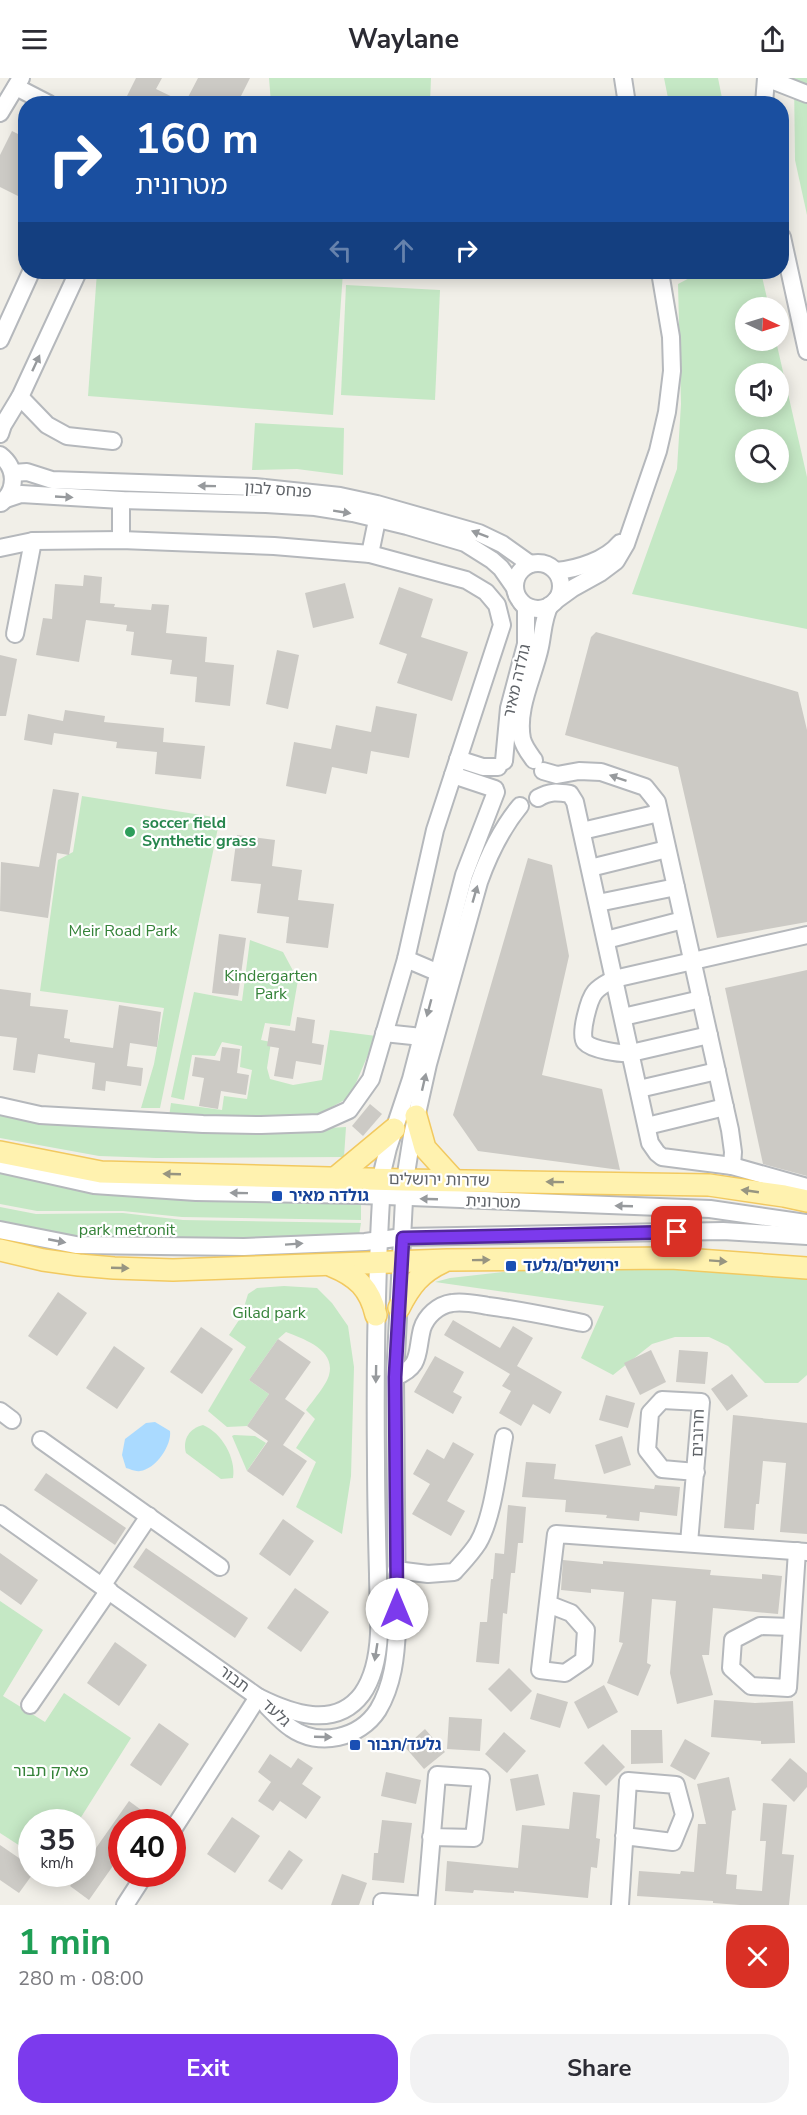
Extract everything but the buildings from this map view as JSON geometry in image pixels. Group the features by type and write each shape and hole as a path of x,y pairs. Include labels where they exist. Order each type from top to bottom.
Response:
{"main road":[{"path":"416,1116 425,1148 454,1180"},
{"path":"335,1178 394,1129"},
{"name":"שדרות ירושלים","path":"0,1152 101,1172 335,1178 382,1188 405,1190 454,1180 709,1185 784,1196 807,1202"},
{"path":"0,1250 43,1260 114,1268 173,1270 447,1260 671,1258 807,1268"},
{"path":"399,1308 417,1278 447,1260"},
{"path":"329,1264 345,1271 362,1284 369,1293 376,1315"}],"street":[{"path":"623,78 626,96"},
{"path":"765,96 766,78 807,94"},
{"path":"0,113 19,82 38,96"},
{"path":"789,269 807,351"},
{"path":"0,340 28,279"},
{"path":"0,434 20,397 75,279"},
{"path":"552,603 561,590 556,571 545,563 530,564 518,573 518,595 526,606 538,609 552,603 616,561 631,531 658,451 667,412 672,371 671,337 661,279"},
{"path":"20,397 46,426 67,436 113,441"},
{"path":"0,455 10,465 13,473 11,491 3,501"},
{"name":"פנחס לבון","path":"13,473 27,471 52,480 266,488 340,496 479,533 502,544 530,564"},
{"name":"פנחס לבון","path":"3,501 21,494 121,500 266,504 315,507 353,513 465,543 501,568 518,595"},
{"path":"121,500 121,540"},
{"path":"370,554 377,520"},
{"path":"556,571 575,568 615,550 631,531"},
{"path":"0,550 33,541 121,540 274,546 370,554 466,580 486,592 497,605 502,625 435,830 406,959 372,1079 348,1110 320,1123 261,1125 40,1115 0,1106"},
{"path":"15,634 33,541"},
{"name":"גולדה מאיר","path":"501,764 509,708 526,644 526,608 518,595"},
{"name":"גולדה מאיר","path":"538,765 522,740 523,707 540,647 544,619 552,603"},
{"path":"378,1263 382,1188 388,1148 411,1079 464,875 496,790 494,775 501,764 511,756 520,755 557,775 579,771 601,772 645,787 657,802 732,1139 732,1166"},
{"path":"455,767 483,767 501,764"},
{"path":"538,765 544,785 538,798"},
{"path":"455,767 496,790 507,803 520,806 533,803 548,792 570,794 575,802 650,1143 657,1153 662,1157 732,1166 807,1187"},
{"path":"575,802 579,771"},
{"path":"402,1262 405,1190 416,1116 428,1064 478,882 502,830 520,806"},
{"path":"582,831 659,813"},
{"path":"590,868 667,849"},
{"path":"598,903 676,887"},
{"path":"606,940 684,920"},
{"path":"709,1035 620,1054 591,1046 585,1042 582,1034 593,994 601,986 615,980 807,935"},
{"path":"406,959 439,973"},
{"path":"623,1017 701,999"},
{"path":"384,1034 422,1037"},
{"path":"639,1089 717,1071"},
{"path":"647,1126 725,1107"},
{"path":"0,1164 94,1185 196,1192 382,1188"},
{"name":"מטרונית","path":"405,1190 710,1209 807,1223"},
{"name":"מטרונית","path":"0,1230 76,1245 244,1247 403,1238 723,1231 807,1236"},
{"name":"גלעד","path":"258,1697 291,1729 305,1736 340,1737 355,1731 377,1711 392,1675 396,1652 395,1377 402,1262"},
{"name":"גלעד","path":"258,1697 296,1713 320,1716 334,1714 360,1697 373,1669 379,1632 376,1447 378,1263"},
{"path":"395,1377 408,1372 413,1365 418,1354 424,1324 431,1314 451,1303 464,1302 583,1323"},
{"name":"חרובים","path":"689,1544 696,1472 701,1402 662,1400 650,1413 647,1450 662,1469 696,1472"},
{"path":"396,1570 428,1574 454,1572 467,1558 478,1543 486,1524 504,1437"},
{"path":"41,1440 220,1567"},
{"name":"תבור","path":"0,1514 258,1697 186,1809"},
{"path":"30,1705 106,1588 149,1516"},
{"path":"548,1604 556,1534 802,1552 792,1627 788,1688 751,1686 731,1668 733,1640 760,1626 792,1627"},
{"path":"382,1905 382,1902 426,1905 431,1837 437,1775 481,1778 474,1838 431,1837"},
{"path":"620,1905 624,1836 628,1782 676,1785 684,1815 673,1842 624,1836"},
{"path":"125,1905 137,1887"}],"green space":[{"path":"269,78 431,78 430,96 270,96"},
{"path":"664,78 718,78 722,96 668,96"},
{"path":"794,78 807,78 807,215 795,160"},
{"path":"96,279 343,279 333,415 88,396"},
{"path":"688,279 763,279 767,297 735,297 735,351 778,351 781,363 735,363 735,417 789,417 789,398 807,477 807,629 632,594 677,469 681,404 678,284"},
{"path":"346,285 440,290 435,400 341,395"},
{"path":"255,423 344,428 343,475 297,469 252,470"},
{"name":"Meir Road Park","path":"82,796 220,818 160,1108 141,1108 154,1064 164,1008 40,991 58,860 73,852"},
{"name":"Kindergarten Park","path":"250,940 283,952 298,980 290,1026 265,1023 261,1040 271,1042 267,1068 270,1079 293,1085 322,1080 330,1030 376,1036 350,1097 319,1114 261,1119 169,1117 171,1103 222,1110 224,1096 247,1099 252,1070 240,1067 242,1046 222,1042 215,1056 192,1055 184,1100 171,1097 194,992 242,1001"},
{"path":"0,1110 309,1129 346,1127 344,1157 99,1156 0,1138"},
{"name":"park metronit","path":"0,1164 361,1195 361,1220 182,1217 123,1211 37,1211 0,1204"},
{"name":"park metronit","path":"0,1207 36,1214 123,1213 183,1220 361,1223 358,1241 76,1245 0,1230"},
{"path":"678,1263 807,1277 807,1375 798,1383 765,1383 728,1346 709,1337 675,1337 652,1344 613,1375 581,1358 604,1306 435,1282 450,1278 555,1266"},
{"name":"Gilad park","path":"284,1286 317,1288 332,1303 348,1326 354,1367 351,1476 342,1534 296,1507 316,1462 296,1448 315,1419 306,1410 328,1379 330,1366 323,1352 309,1342 286,1332 278,1339 249,1380 269,1394 247,1426 227,1427 208,1411 246,1347 229,1335 241,1317 248,1294 257,1288"},
{"path":"203,1425 216,1434 226,1447 232,1462 233,1478 221,1479 186,1453 185,1443 188,1435"},
{"path":"232,1436 255,1436 266,1443 247,1471"},
{"name":"פארק תבור","path":"0,1601 43,1630 3,1696 45,1722 64,1693 131,1738 86,1809 18,1809 18,1845 0,1833"}],"water":[{"path":"155,1422 170,1431 170,1437 162,1456 152,1466 140,1471 126,1468 122,1455 125,1439 146,1423"}],"place":[{"name":"soccer field Synthetic grass","path":"130,832"},
{"name":"גולדה מאיר","path":"277,1196"},
{"name":"ירושלים/גלעד","path":"511,1266"},
{"name":"גלעד/תבור","path":"355,1745"}],"route":[{"path":"397,1609 395,1377 403,1238 677,1232"}]}
